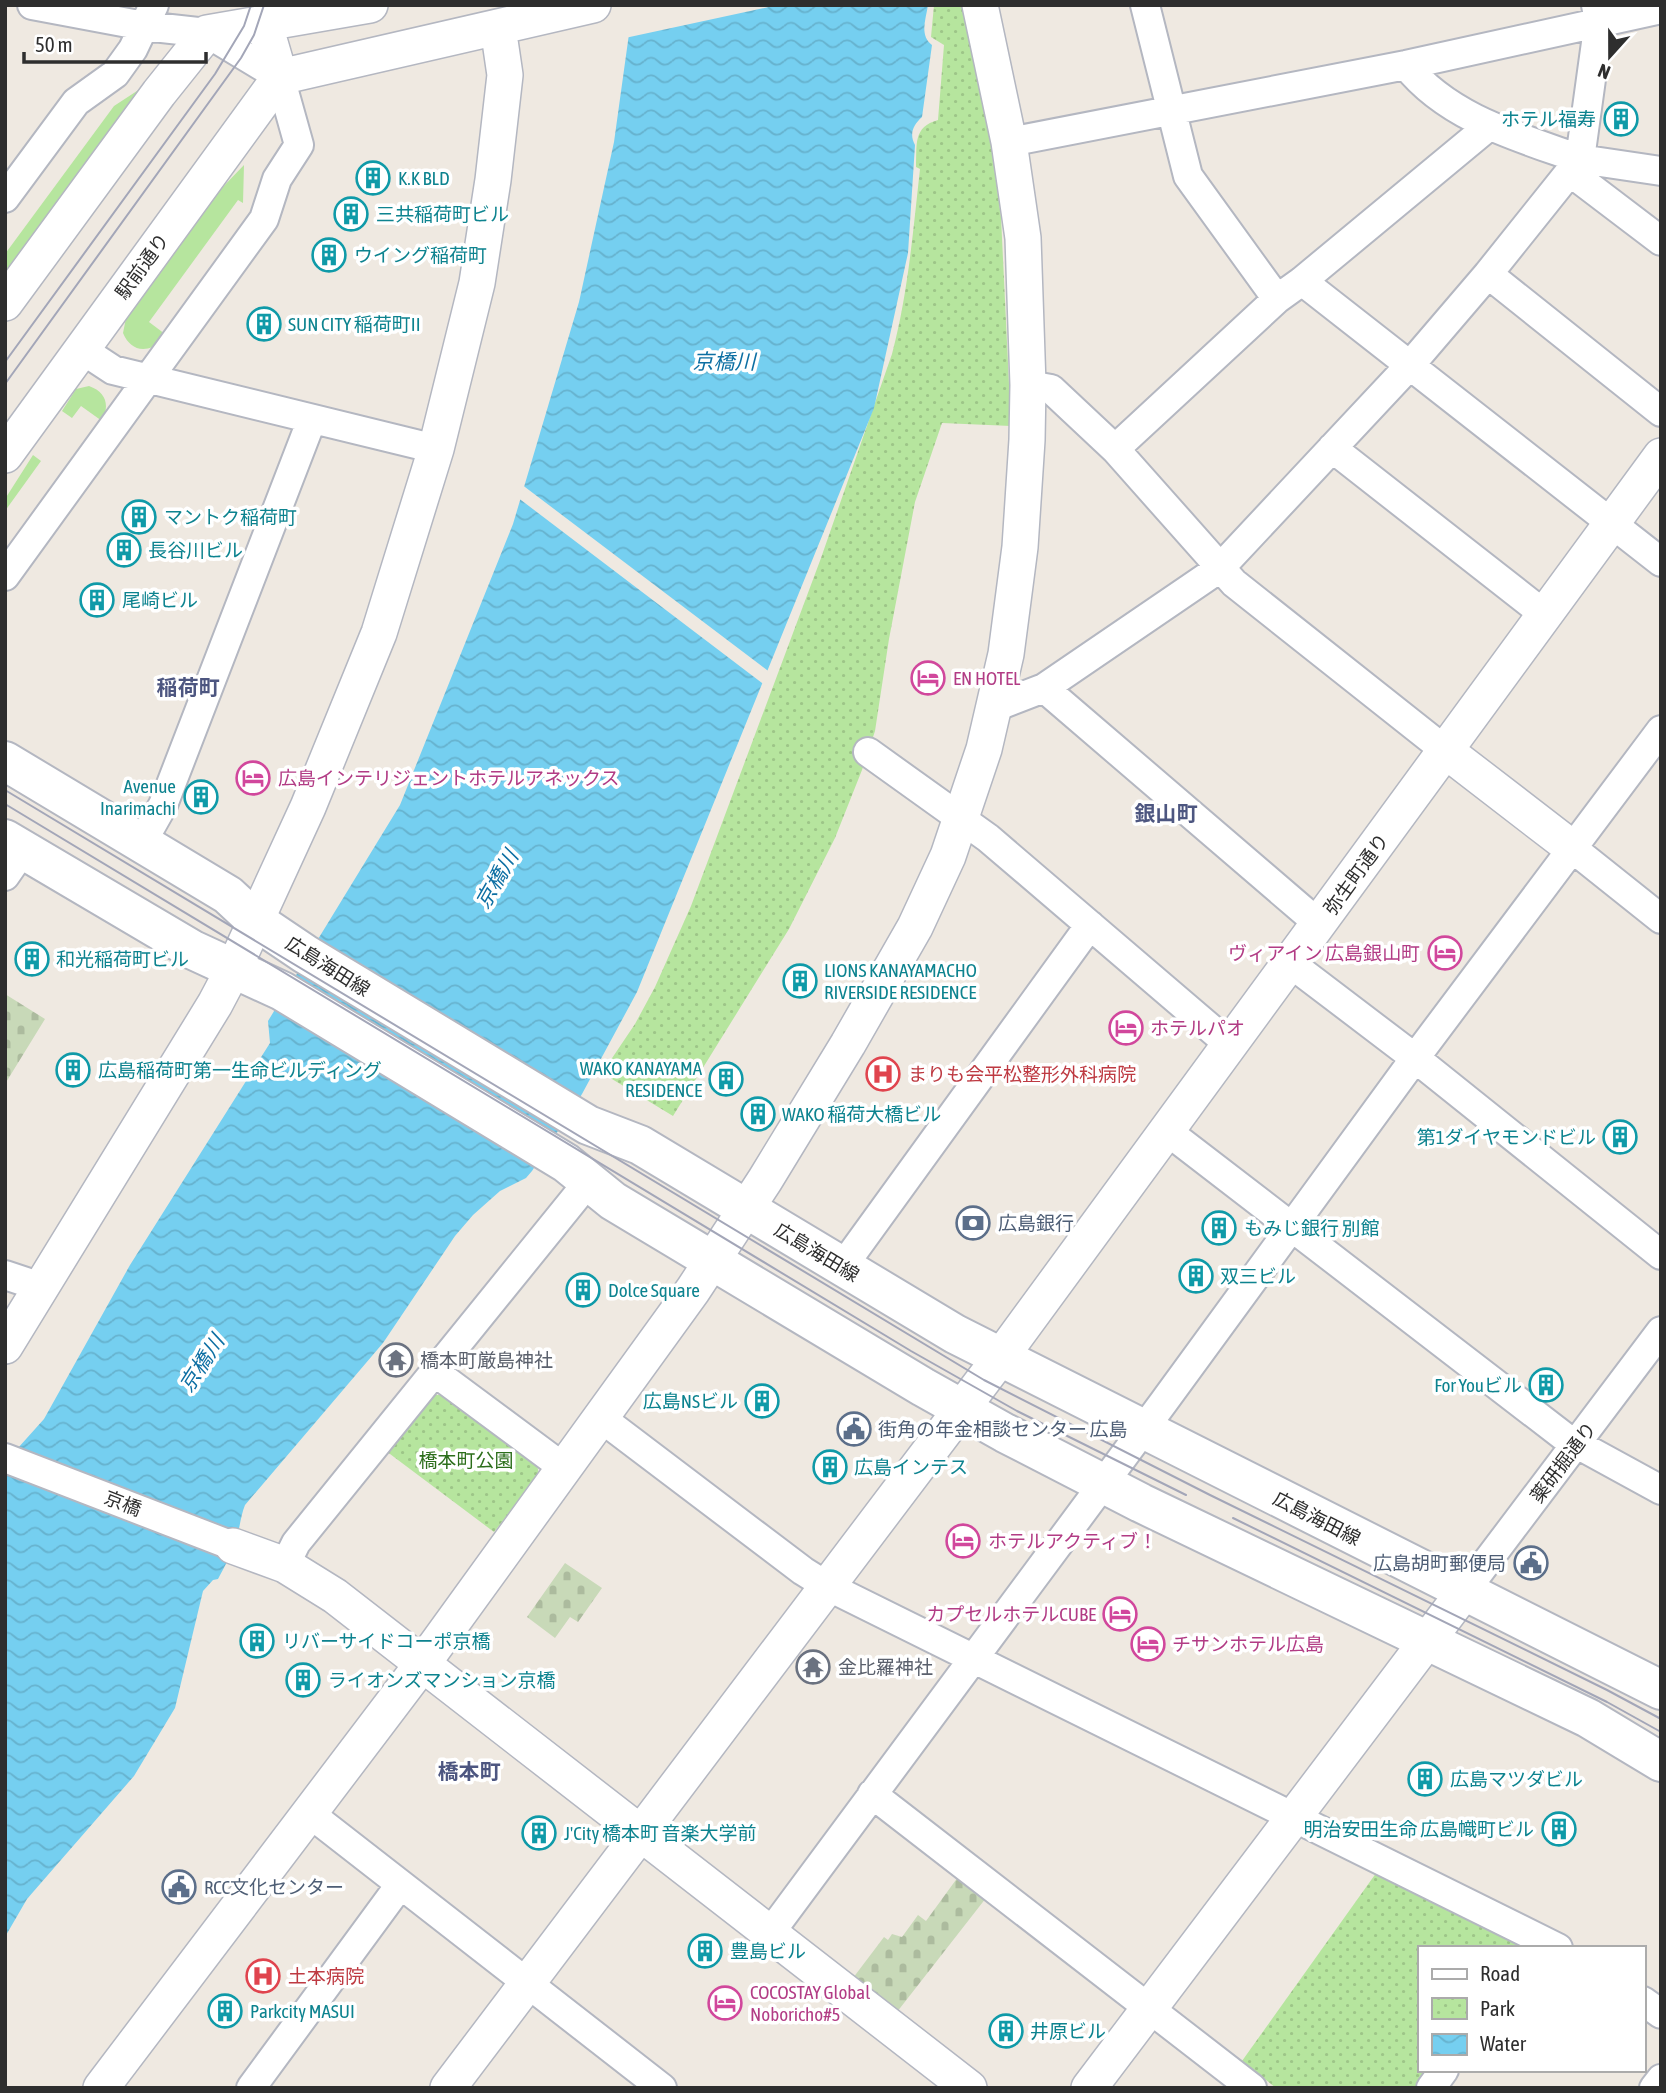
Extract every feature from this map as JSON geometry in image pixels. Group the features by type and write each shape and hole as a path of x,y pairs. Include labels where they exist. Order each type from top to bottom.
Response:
{"main road":[{"name":"広島海田線","path":"5,761 228,895 256,921 305,954 588,1125 640,1145 955,1334 1661,1689"},
{"path":"11,855 193,950 282,991 552,1154 613,1201 962,1409 1102,1483 1588,1718 1661,1762"}],"street":[{"path":"32,5 149,16 207,33 280,77 593,5"},
{"path":"5,303 159,93 207,33 265,11 370,5"},
{"path":"101,2088 422,1663 601,1419 712,1261 841,1056 896,962 948,856 995,707 1008,640 1020,547 1028,385 1023,238 1009,142 980,5"},
{"path":"1145,5 1188,176 1277,299"},
{"path":"1009,142 1406,65 1598,13 1661,9"},
{"path":"5,576 264,219 277,180 299,145 265,11"},
{"path":"1598,13 1580,159 1582,181 1661,241"},
{"path":"5,198 76,102 115,74 133,49 149,16"},
{"path":"5,1346 215,1004 234,968 307,807 380,633 436,449 477,283 493,180 505,75 498,27"},
{"path":"1406,65 1422,85 1489,126 1580,159 1661,171"},
{"name":"駅前通り","path":"5,455 280,77"},
{"path":"1115,449 1277,299 1489,126"},
{"path":"995,707 1044,688 1220,568 1411,364 1488,274 1580,159"},
{"path":"1488,274 1661,412"},
{"path":"1302,281 1661,562"},
{"path":"81,349 113,370 436,449"},
{"path":"1028,385 1051,389 1115,449 1234,583 1661,919"},
{"path":"141,844 163,806 312,419"},
{"path":"1332,447 1544,614"},
{"name":"弥生町通り","path":"447,2088 1000,1358 1661,456"},
{"path":"1044,688 1319,924"},
{"path":"769,1933 1143,1430 1415,1058 1661,730"},
{"path":"868,752 962,817 1230,1045"},
{"path":"843,1266 1090,925"},
{"path":"1290,963 1415,1058 1661,1255"},
{"path":"1167,1131 1293,1225 1576,1445 1661,1490"},
{"path":"285,1565 296,1543 589,1181"},
{"path":"5,1275 40,1290"},
{"name":"薬研掘通り","path":"1464,1592 1661,1331"},
{"path":"436,1373 564,1468"},
{"path":"601,1419 803,1571 827,1586 1545,1945"},
{"name":"京橋","path":"9,1459 233,1546"},
{"path":"233,1546 285,1565 335,1596 970,2088"},
{"path":"1089,2088 1464,1592"},
{"path":"873,1794 1252,2088"},
{"path":"309,1813 662,2088"},
{"path":"251,2088 400,1885"},
{"path":"1645,2002 1661,2014"},
{"path":"1431,2088 1443,2072"},
{"path":"1654,2088 1661,2079"}],"green space":[{"path":"934,5 965,5 985,101 1001,217 1011,426 942,423 915,502 875,731 862,770 835,838 789,929 673,1116 602,1073 635,1024 655,987 691,906 821,558 892,354 902,309 912,239 920,169 916,167 918,138 924,127 938,120 944,45 931,37"},
{"path":"140,89 5,275 5,254 114,106"},
{"path":"244,165 243,203 238,200 149,322 165,334 153,347 135,347 123,333 126,318 219,191"},
{"path":"89,386 103,395 105,400 106,410 102,421 81,406 72,418 62,411 76,389"},
{"path":"33,455 41,461 5,511 5,499"},
{"path":"5,994 45,1019 5,1084"},
{"name":"橋本町公園","path":"434,1395 449,1395 536,1459 539,1475 494,1532 386,1451"},
{"path":"565,1563 602,1588 578,1622 570,1617 555,1638 527,1617"},
{"path":"1379,1869 1516,1939 1518,1946 1418,1946 1418,2072 1431,2072 1419,2088 1276,2088 1242,2061"},
{"path":"958,1877 986,1898 897,2012 853,1978 884,1937 888,1940 892,1934 902,1937 918,1915 926,1921"}],"water":[{"name":"京橋川","path":"633,5 928,5 924,32 932,45 922,117 912,133 915,145 908,253 874,408 637,992 582,1094 532,1171 526,1178 500,1191 473,1215 455,1236 383,1343 245,1505 226,1564 218,1579 213,1580 203,1591 175,1708 134,1776 27,1899 5,1937 5,1477 18,1448 44,1419 130,1265 270,1043 268,1021 400,805 513,524 579,302 614,142"}],"pier":[{"path":"630,5 778,5 625,38"},
{"path":"521,484 771,673 766,686 517,497"}],"tram line":[{"path":"5,362 215,74 244,26 251,5"},
{"path":"5,384 241,58 254,35 264,5"},
{"path":"5,790 984,1380 1661,1719"},
{"path":"5,804 911,1351 1017,1411 1186,1495"},
{"path":"1233,1518 1607,1702 1661,1732"}],"place":[{"name":"ホテル福寿","path":"1621,119"},
{"name":"K.K BLD","path":"373,178"},
{"name":"三共稲荷町ビル","path":"351,214"},
{"name":"ウイング稲荷町","path":"329,255"},
{"name":"SUN CITY 稲荷町II","path":"264,324"},
{"name":"マントク稲荷町","path":"139,517"},
{"name":"長谷川ビル","path":"124,550"},
{"name":"尾崎ビル","path":"97,600"},
{"name":"EN HOTEL","path":"928,678"},
{"name":"広島インテリジェントホテルアネックス","path":"253,778"},
{"name":"Avenue Inarimachi","path":"201,797"},
{"name":"ヴィアイン 広島銀山町","path":"1445,953"},
{"name":"和光稲荷町ビル","path":"32,959"},
{"name":"LIONS KANAYAMACHO RIVERSIDE RESIDENCE","path":"800,981"},
{"name":"ホテルパオ","path":"1126,1028"},
{"name":"広島稲荷町第一生命ビルディング","path":"73,1070"},
{"name":"まりも会平松整形外科病院","path":"883,1074"},
{"name":"WAKO KANAYAMA RESIDENCE","path":"726,1079"},
{"name":"WAKO 稲荷大橋ビル","path":"758,1114"},
{"name":"第1ダイヤモンドビル","path":"1620,1137"},
{"name":"広島銀行","path":"973,1223"},
{"name":"もみじ銀行 別館","path":"1219,1228"},
{"name":"双三ビル","path":"1196,1276"},
{"name":"Dolce Square","path":"583,1290"},
{"name":"橋本町厳島神社","path":"396,1360"},
{"name":"For Youビル","path":"1546,1385"},
{"name":"広島NSビル","path":"762,1401"},
{"name":"街角の年金相談センター 広島","path":"854,1429"},
{"name":"広島インテス","path":"830,1467"},
{"name":"ホテルアクティブ！","path":"963,1541"},
{"name":"広島胡町郵便局","path":"1531,1563"},
{"name":"カプセルホテルCUBE","path":"1120,1614"},
{"name":"リバーサイドコーポ京橋","path":"257,1641"},
{"name":"チサンホテル広島","path":"1148,1644"},
{"name":"金比羅神社","path":"813,1667"},
{"name":"ライオンズマンション京橋","path":"303,1680"},
{"name":"広島マツダビル","path":"1425,1779"},
{"name":"明治安田生命 広島幟町ビル","path":"1559,1829"},
{"name":"J'City 橋本町 音楽大学前","path":"539,1833"},
{"name":"RCC文化センター","path":"179,1887"},
{"name":"豊島ビル","path":"705,1951"},
{"name":"土本病院","path":"263,1976"},
{"name":"COCOSTAY Global Noboricho#5","path":"725,2003"},
{"name":"Parkcity MASUI","path":"225,2011"},
{"name":"井原ビル","path":"1006,2031"}],"district":[{"name":"稲荷町","path":"188,687"},
{"name":"銀山町","path":"1166,813"},
{"name":"橋本町","path":"469,1771"}]}
